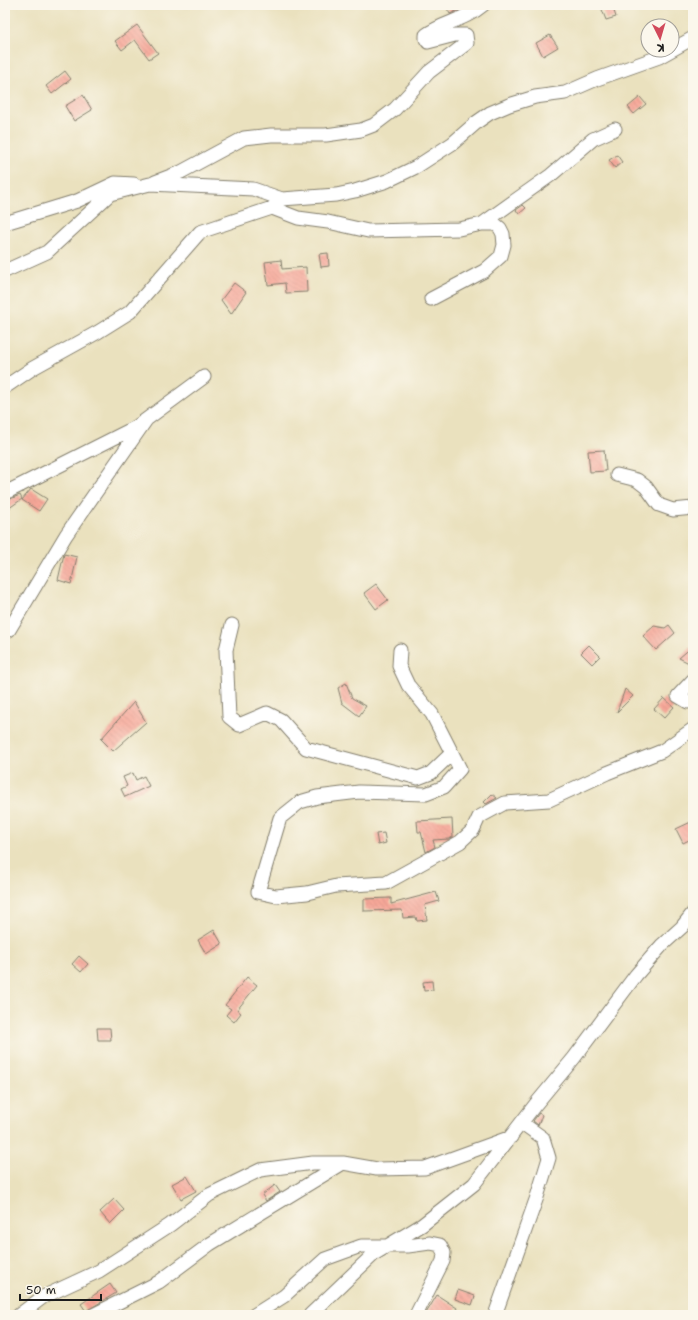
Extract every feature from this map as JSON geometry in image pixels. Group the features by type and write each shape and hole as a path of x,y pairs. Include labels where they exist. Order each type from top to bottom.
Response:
{"street":[{"path":"5,271 47,252 110,194 150,184 181,172 244,138 271,135 326,136 361,130 374,125 395,109 429,72 467,43 466,35 454,35 428,42 426,40 426,34 462,19 483,5"},
{"path":"5,224 78,201 115,183 253,189 282,199 336,195 386,181 416,167 453,143 490,113 535,97 565,92 659,57 693,38"},
{"path":"482,224 551,175 593,139 615,129"},
{"path":"5,387 33,368 98,332 130,312 157,283 160,276 200,232 272,208 282,199"},
{"path":"272,208 298,218 328,222 368,231 459,229 482,224 495,224 500,228 503,234 504,245 501,256 484,271 431,298"},
{"path":"5,493 136,427 204,377"},
{"path":"5,632 9,630 66,535 146,420"},
{"path":"618,475 637,480 646,487 659,505 673,510 693,508"},
{"path":"232,625 226,650 229,717 239,725 267,713 282,720 306,748 418,778 431,772 452,753"},
{"path":"400,650 399,666 408,684 432,714 460,769 444,787 426,794 359,792 317,797 300,802 280,818 258,892 276,896 307,893 336,886 386,883 460,842 473,830 478,817 506,803 549,800 607,773 662,750 693,729"},
{"path":"693,680 678,696 688,702 693,701"},
{"path":"310,1315 374,1254 422,1225 474,1184 574,1058 636,975 662,945 682,927 693,913"},
{"path":"495,1315 537,1197 549,1158 542,1138 522,1123"},
{"path":"19,1315 43,1297 99,1271 170,1225 209,1195 260,1170 290,1165 343,1163 377,1169 425,1168 511,1137"},
{"path":"93,1315 159,1282 210,1244 343,1163"},
{"path":"254,1315 284,1296 325,1259 361,1246 430,1243 440,1245 444,1253 443,1261 416,1315"}],"building":[{"path":"445,5 469,5 450,14"},
{"path":"612,5 616,17 606,20 601,7"},
{"path":"137,25 158,53 149,59 135,40 122,50 115,41"},
{"path":"550,35 558,47 543,56 536,43"},
{"path":"65,71 71,79 52,94 46,86"},
{"path":"83,95 92,110 74,121 65,106"},
{"path":"640,97 646,104 634,114 628,107"},
{"path":"617,155 622,162 615,168 609,160"},
{"path":"523,205 526,208 519,214 516,210"},
{"path":"328,253 329,266 321,267 319,254"},
{"path":"281,260 282,269 306,267 307,292 286,293 285,283 268,285 265,262"},
{"path":"234,283 246,292 231,314 221,300"},
{"path":"604,450 606,471 590,472 588,451"},
{"path":"31,489 47,499 39,511 22,500"},
{"path":"20,495 22,499 5,511 5,501"},
{"path":"64,554 77,557 71,584 58,580"},
{"path":"376,584 388,600 376,609 364,593"},
{"path":"669,625 675,633 656,650 643,636 654,626 665,628"},
{"path":"589,645 600,656 592,664 581,653"},
{"path":"693,646 693,665 679,658"},
{"path":"346,683 352,698 366,706 359,716 342,703 338,688"},
{"path":"625,689 633,696 617,712"},
{"path":"664,698 674,707 664,718 654,709"},
{"path":"134,702 146,722 113,751 101,739"},
{"path":"133,773 136,780 144,776 149,786 125,797 121,789 127,786 123,777"},
{"path":"492,794 497,798 486,804 484,802"},
{"path":"452,819 453,837 449,839 433,840 435,847 426,852 421,832 418,832 417,821"},
{"path":"693,821 693,838 683,843 676,829"},
{"path":"384,833 386,843 378,845 376,834"},
{"path":"436,892 439,901 425,905 427,920 417,921 416,917 403,918 402,910 364,911 364,899 391,898 391,904"},
{"path":"214,930 222,944 206,954 198,940"},
{"path":"79,956 88,964 81,972 72,964"},
{"path":"247,977 257,985 237,1010 241,1013 234,1022 226,1015 231,1009 225,1005"},
{"path":"432,981 433,990 424,991 423,982"},
{"path":"97,1028 110,1028 111,1040 98,1040"},
{"path":"539,1113 542,1115 538,1125 533,1121"},
{"path":"187,1176 196,1191 181,1199 172,1184"},
{"path":"275,1185 280,1192 266,1201 262,1195"},
{"path":"114,1199 124,1210 110,1224 100,1212"},
{"path":"110,1284 116,1293 86,1311 81,1304"},
{"path":"458,1290 475,1296 472,1305 455,1299"},
{"path":"437,1295 457,1308 453,1315 425,1315"}]}
